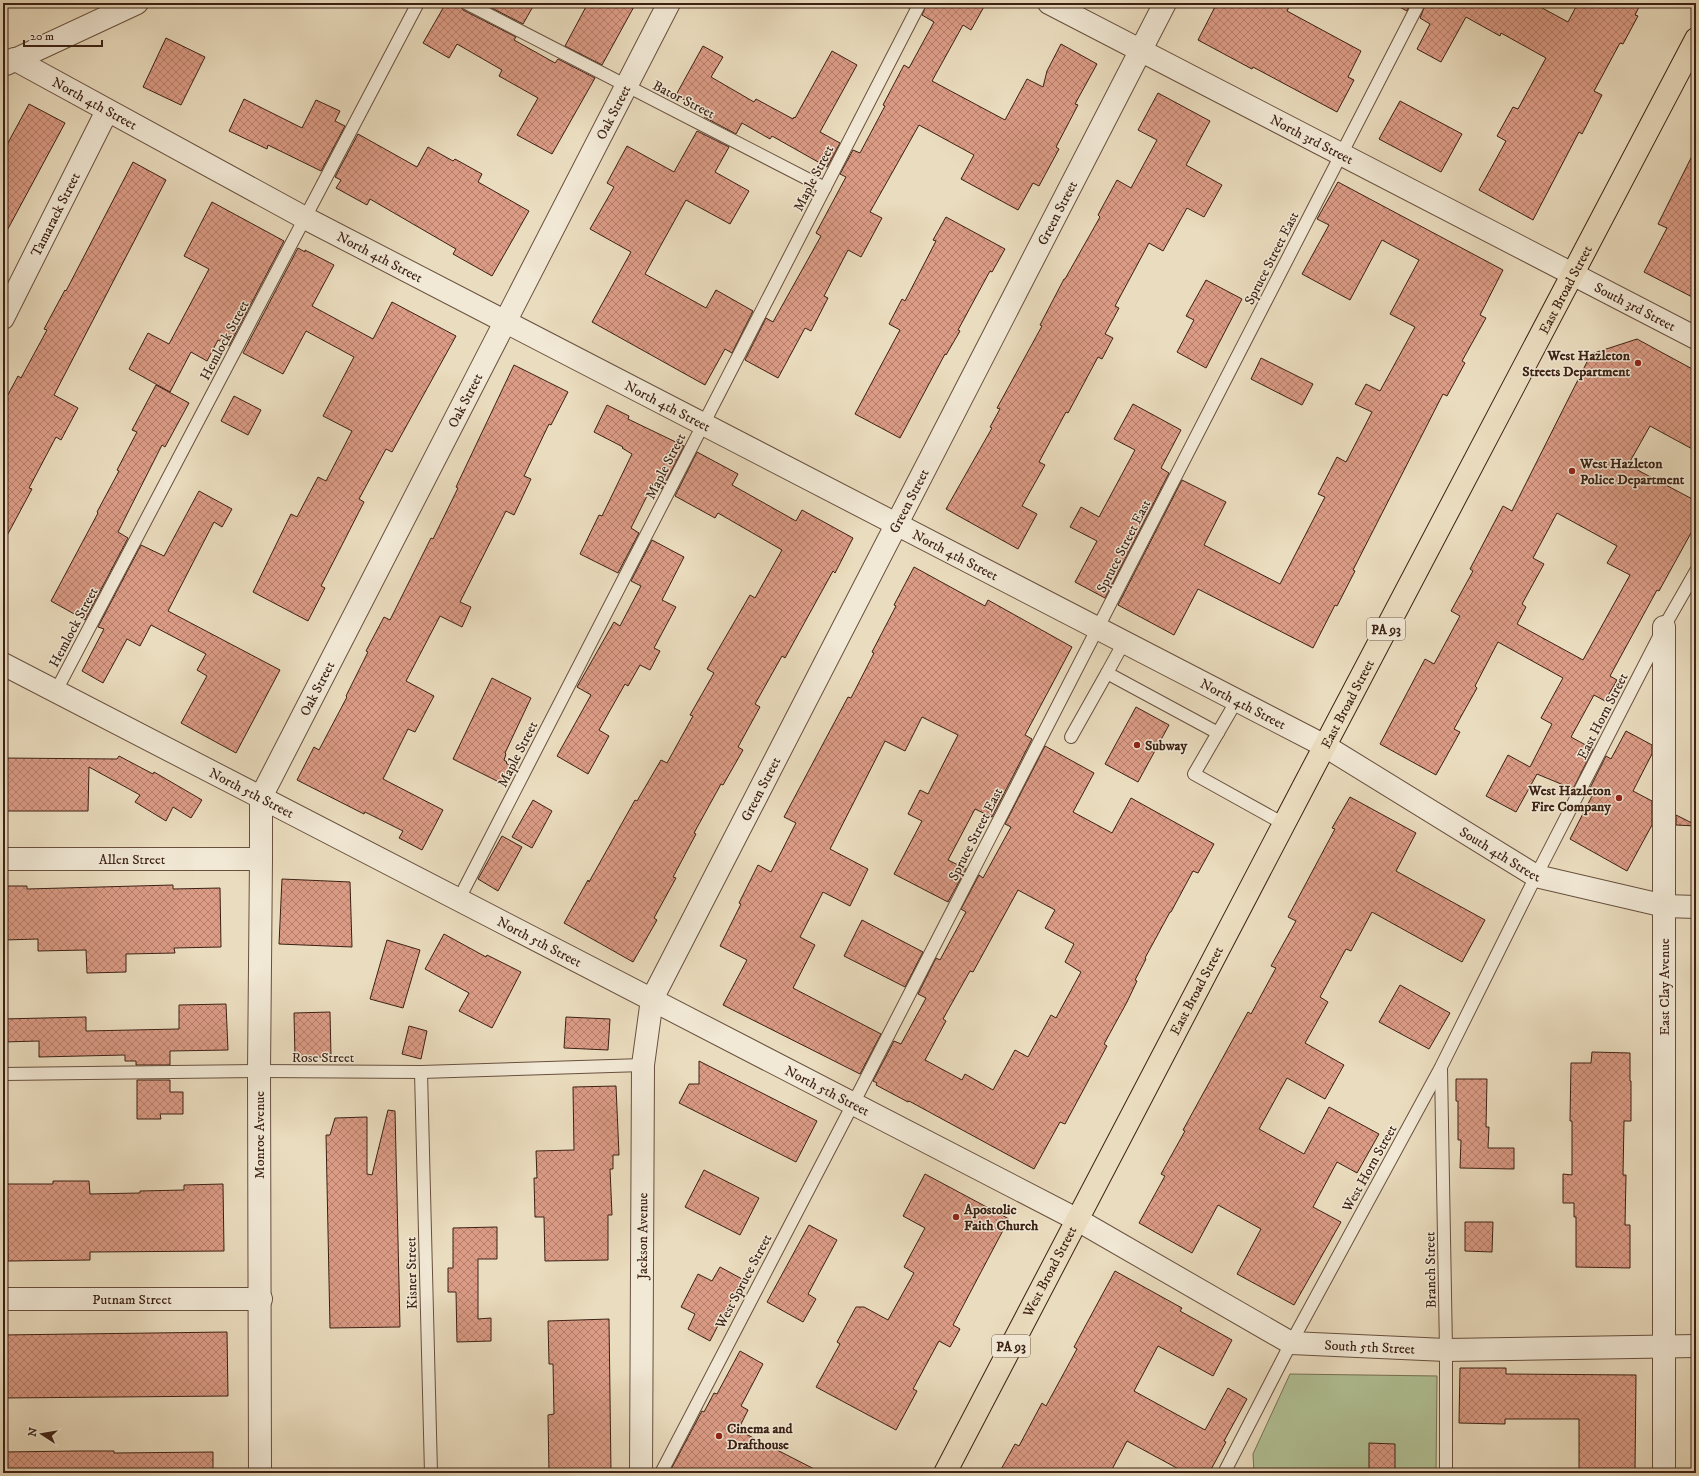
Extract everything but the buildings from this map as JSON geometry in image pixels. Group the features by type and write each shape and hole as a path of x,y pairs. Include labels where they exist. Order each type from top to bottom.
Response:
{"highway":[{"name":"East Broad Street","path":"1076,1219 1574,274 1696,39"},
{"name":"West Broad Street","path":"945,1473 1076,1219"}],"street":[{"path":"9,62 137,3"},
{"name":"Oak Street","path":"260,797 669,3"},
{"name":"North 3rd Street","path":"1049,3 1574,274"},
{"name":"Green Street","path":"652,999 1165,3"},
{"name":"North 4th Street","path":"9,62 107,111 305,218 505,322 1325,746"},
{"name":"Tamarack Street","path":"3,318 107,111"},
{"name":"South 3rd Street","path":"1574,274 1696,338"},
{"name":"East Clay Avenue","path":"1664,627 1664,1473"},
{"name":"North 5th Street","path":"3,664 1076,1219"},
{"name":"South 4th Street","path":"1325,746 1536,876 1665,906 1696,907"},
{"name":"Monroe Avenue","path":"260,797 260,1473"},
{"name":"Allen Street","path":"3,859 261,859"},
{"name":"Jackson Avenue","path":"641,1473 643,1065 652,999"},
{"name":"South 5th Street","path":"1076,1219 1291,1343 1446,1350 1696,1346"},
{"name":"Putnam Street","path":"3,1299 261,1299"}],"lane":[{"name":"Hemlock Street","path":"56,691 418,3"},
{"name":"Bator Street","path":"466,3 825,188"},
{"name":"Maple Street","path":"458,899 920,3"},
{"name":"Spruce Street East","path":"853,1104 1419,3"},
{"name":"East Horn Street","path":"1536,876 1664,627 1696,571"},
{"path":"1071,737 1124,642"},
{"path":"1107,673 1218,733"},
{"path":"1237,700 1194,774 1284,824"},
{"name":"West Horn Street","path":"1224,1473 1291,1343 1441,1067 1536,876"},
{"name":"Rose Street","path":"3,1074 259,1071 421,1072 643,1065"},
{"name":"Branch Street","path":"1441,1067 1446,1350 1446,1473"},
{"name":"Kisner Street","path":"421,1072 431,1473"},
{"name":"West Spruce Street","path":"661,1473 853,1104"}],"green space":[{"path":"1290,1374 1437,1376 1436,1473 1254,1473 1253,1454"}],"place":[{"name":"West Hazleton Streets Department","path":"1638,363"},
{"name":"West Hazleton Police Department","path":"1572,471"},
{"name":"Subway","path":"1137,745"},
{"name":"West Hazleton Fire Company","path":"1619,798"},
{"name":"Apostolic Faith Church","path":"956,1217"},
{"name":"Cinema and Drafthouse","path":"719,1436"}]}
